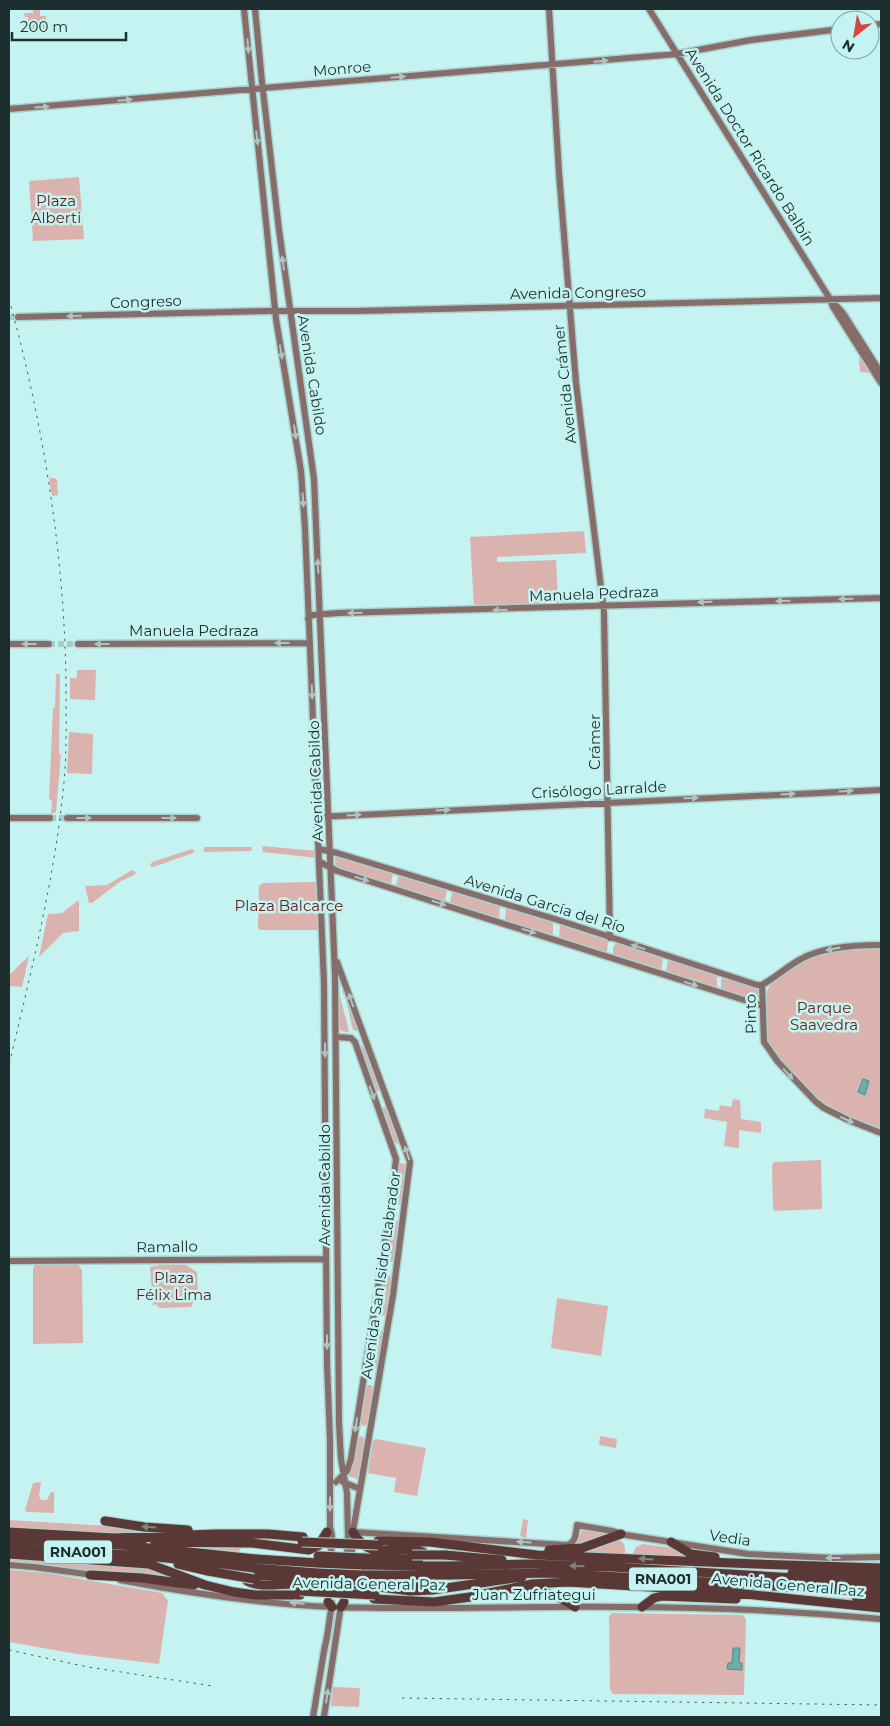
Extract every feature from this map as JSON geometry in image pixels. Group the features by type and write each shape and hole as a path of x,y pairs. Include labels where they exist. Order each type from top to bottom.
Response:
{"highway":[{"path":"105,1521 144,1528 195,1530 215,1534"},
{"path":"160,1542 258,1544 312,1549 319,1545 329,1530"},
{"name":"Avenida General Paz","path":"10,1543 215,1534 268,1534 302,1539 378,1543 430,1542 545,1555 881,1568"},
{"path":"354,1534 361,1548 370,1554 425,1565"},
{"path":"492,1550 575,1550 621,1534"},
{"path":"120,1545 202,1539 302,1539"},
{"path":"672,1542 695,1555 758,1560 799,1566"},
{"name":"Avenida General Paz","path":"10,1543 120,1545 251,1574 322,1563 363,1570 448,1563 529,1564 881,1584"},
{"name":"Avenida General Paz","path":"10,1543 207,1564"},
{"name":"Avenida General Paz","path":"10,1543 149,1564 216,1588 256,1595 300,1593 434,1602 532,1584 568,1582 716,1591 881,1608"},
{"path":"378,1543 422,1547 430,1587 422,1591"},
{"path":"258,1544 247,1547 241,1554 257,1548 363,1570 448,1563 476,1557 529,1564"},
{"path":"251,1574 322,1563"},
{"name":"Avenida General Paz","path":"448,1563 550,1573 881,1592"},
{"path":"207,1564 251,1574 308,1582 325,1587"},
{"path":"748,1575 800,1572 881,1576"},
{"path":"355,1592 360,1587 366,1586 422,1591 550,1573"},
{"path":"251,1574 246,1586 254,1589 300,1593"},
{"path":"90,1575 142,1578 216,1588"},
{"path":"375,1597 436,1595 484,1587 502,1581"},
{"path":"777,1586 812,1593 881,1599"},
{"path":"480,1595 540,1591 557,1596 575,1607"},
{"path":"642,1607 654,1598 662,1596 796,1600"}],"street":[{"name":"Avenida Cabildo","path":"244,9 278,311 301,471 310,643 324,984 326,1259 333,1482 329,1530 322,1563"},
{"name":"Avenida Cabildo","path":"255,9 262,88 290,312 314,471 335,956 340,1460 347,1493 349,1556 360,1489"},
{"name":"Avenida Crámer","path":"549,9 556,134 570,306 582,438 603,606"},
{"name":"Avenida Doctor Ricardo Balbín","path":"649,9 881,383"},
{"name":"Monroe","path":"9,109 677,54 751,40 830,30"},
{"path":"839,306 841,298"},
{"name":"Avenida Congreso","path":"278,311 881,298"},
{"name":"Avenida Doctor Ricardo Balbín","path":"830,299 839,306 881,373"},
{"name":"Congreso","path":"18,317 278,311"},
{"name":"Manuela Pedraza","path":"308,619 312,615 881,598"},
{"name":"Crámer","path":"603,606 607,720 610,938"},
{"name":"Manuela Pedraza","path":"78,644 310,643"},
{"path":"9,644 49,644"},
{"name":"Crisólogo Larralde","path":"317,817 881,790"},
{"path":"9,818 50,818"},
{"path":"67,818 197,818"},
{"name":"Avenida García del Río","path":"319,849 331,851 558,920 762,985"},
{"name":"Avenida García del Río","path":"320,862 332,868 763,1006"},
{"path":"762,985 810,955 843,948 881,945"},
{"name":"Avenida San Isidro Labrador","path":"335,956 410,1162 394,1284 360,1489"},
{"name":"Pinto","path":"762,985 764,1042 778,1062 816,1102 848,1120 881,1133"},
{"name":"Avenida San Isidro Labrador","path":"336,1037 351,1038 356,1047 396,1159 390,1211 350,1459 344,1479"},
{"name":"Ramallo","path":"9,1261 326,1259"},
{"path":"340,1460 346,1461 350,1459"},
{"path":"333,1482 344,1479 360,1489"},
{"name":"Vedia","path":"354,1534 565,1545 572,1542 577,1525 621,1534 748,1554 833,1558 881,1557"},
{"name":"Avenida Cabildo","path":"322,1563 332,1544 329,1530"},
{"name":"Juan Zufriategui","path":"9,1565 34,1567 174,1590 262,1601 335,1603 406,1609 642,1607 749,1610 881,1619"},
{"path":"344,1591 346,1583"},
{"path":"313,1717 335,1603"},
{"path":"324,1717 335,1603"}],"green space":[{"path":"33,9 40,9 40,16 46,16 47,29 29,30 24,28 23,22 28,21 28,17 25,17 24,13 33,13"},
{"name":"Plaza Alberti","path":"79,177 84,239 33,241 29,181"},
{"path":"861,354 871,371 870,373 860,372 859,357"},
{"path":"49,479 57,480 58,495 52,496"},
{"path":"584,531 586,553 497,557 497,562 556,560 558,600 589,599 589,603 474,607 470,537"},
{"path":"77,670 96,670 95,700 70,699 70,678 77,678"},
{"path":"56,674 60,674 59,754 61,754 56,812 51,814 52,800 49,799"},
{"path":"69,732 93,734 92,774 67,773"},
{"path":"263,846 317,851 317,858 263,852"},
{"path":"205,847 251,847 252,850 205,852 203,851"},
{"path":"192,849 195,851 193,853 153,867 150,866 152,862"},
{"path":"338,855 393,871 391,885 336,867 335,859"},
{"path":"132,870 136,872 134,875 121,881 92,903 89,903 85,886 107,885"},
{"path":"399,873 447,889 445,902 398,888 396,885"},
{"name":"Plaza Balcarce","path":"316,882 319,884 320,928 318,930 260,930 258,928 259,886 262,883"},
{"path":"454,891 500,906 499,920 453,905 450,902 452,892"},
{"path":"79,900 79,931 63,933 39,957 48,914 62,913"},
{"path":"506,908 553,922 553,938 505,922"},
{"path":"560,923 605,939 608,941 607,952 604,953 559,939"},
{"path":"617,942 663,957 661,971 613,956 613,947"},
{"name":"Parque Saavedra","path":"881,947 881,1130 838,1111 804,1086 770,1047 766,1036 765,1024 768,990 771,984 782,974 808,959 837,952"},
{"path":"29,956 22,987 9,986 9,975"},
{"path":"668,959 717,975 717,989 666,973"},
{"path":"724,977 756,987 760,1000 757,1002 721,990 721,980"},
{"path":"342,986 344,986 357,1031 353,1030"},
{"path":"338,994 349,1031 347,1032 341,1031 340,1028"},
{"path":"364,1046 381,1089 378,1091 374,1089 359,1049"},
{"path":"733,1099 740,1100 741,1119 761,1122 761,1133 739,1130 739,1148 724,1146 727,1122 704,1118 705,1109 719,1111 720,1105 731,1107"},
{"path":"385,1107 388,1107 400,1142 399,1144 394,1142 383,1112"},
{"path":"821,1160 822,1209 775,1211 773,1209 772,1165 774,1162"},
{"path":"401,1163 407,1165 402,1204 399,1205 394,1202 398,1167"},
{"path":"394,1219 400,1222 395,1259 391,1262 386,1257 391,1221"},
{"path":"35,1265 78,1265 82,1270 83,1343 33,1344 33,1268"},
{"name":"Plaza Félix Lima","path":"186,1265 197,1272 198,1301 194,1301 191,1307 160,1308 155,1304 153,1306 150,1267"},
{"path":"389,1275 392,1279 388,1308 385,1315 381,1316 377,1312 382,1279"},
{"path":"557,1298 608,1306 601,1356 551,1348"},
{"path":"377,1329 381,1330 383,1334 378,1367 374,1369 370,1368 369,1365 374,1331"},
{"path":"371,1385 374,1389 368,1425 362,1426 360,1422 365,1387"},
{"path":"361,1436 365,1442 358,1479 348,1476 357,1439"},
{"path":"600,1436 617,1439 616,1448 599,1445"},
{"path":"376,1439 426,1448 417,1496 394,1492 396,1478 368,1473 373,1441"},
{"path":"41,1482 39,1496 41,1500 47,1500 51,1492 54,1492 54,1513 27,1512 25,1510 33,1483"},
{"path":"523,1519 528,1520 526,1538 520,1536"},
{"path":"9,1520 108,1526 145,1532 177,1532 135,1535 9,1529"},
{"path":"583,1529 609,1533 611,1535 569,1548 575,1544"},
{"path":"616,1539 624,1544 625,1554 576,1552"},
{"path":"643,1544 673,1548 687,1555 745,1562 633,1554 636,1547"},
{"path":"185,1546 244,1546 238,1552"},
{"path":"9,1557 147,1568 184,1581 9,1562"},
{"path":"9,1570 46,1573 162,1593 168,1601 159,1664 77,1654 9,1642"},
{"path":"692,1585 881,1601 881,1603"},
{"path":"612,1613 743,1615 746,1619 744,1695 613,1694 610,1689 609,1616"},
{"path":"333,1687 360,1688 359,1707 331,1706"}],"water":[{"path":"863,1079 869,1081 865,1095 858,1092"},
{"path":"733,1648 740,1648 739,1663 742,1663 742,1670 727,1669 728,1663 732,1663"}],"tunnel":[{"path":"9,317 18,317"},
{"path":"49,644 78,644"},
{"path":"50,818 67,818"}],"railway":[{"path":"9,299 32,393 50,488 61,583 66,680 66,756 55,854 26,995 9,1065"},
{"path":"9,1650 88,1667 213,1686"},
{"path":"402,1698 881,1705"}]}
